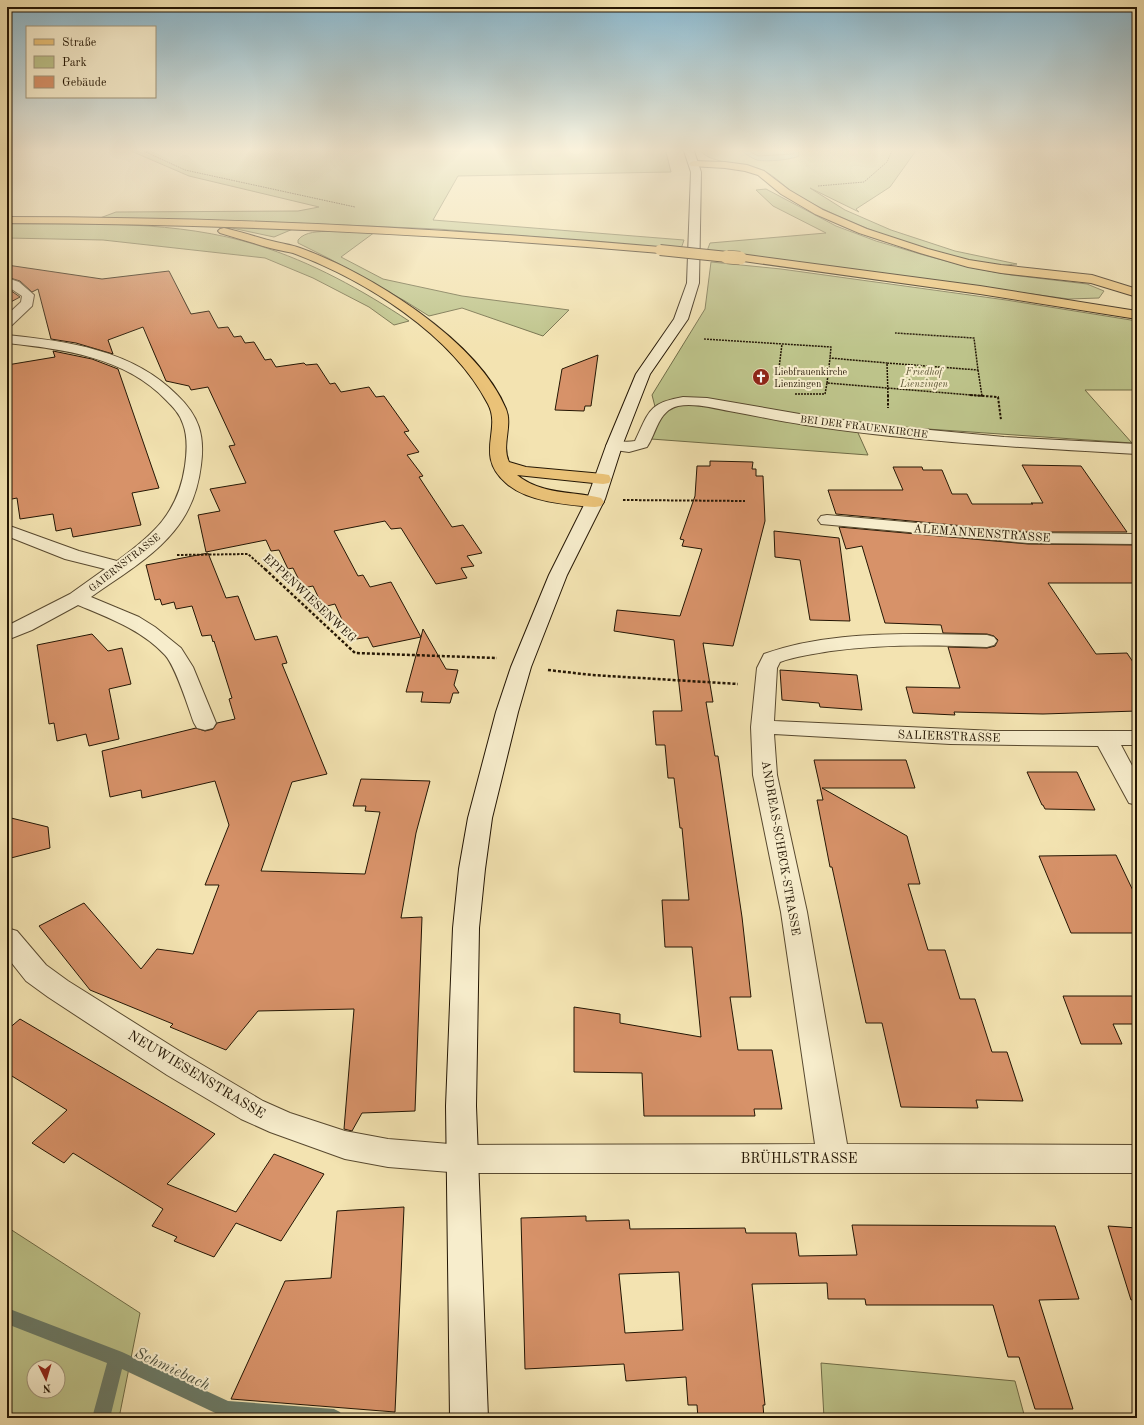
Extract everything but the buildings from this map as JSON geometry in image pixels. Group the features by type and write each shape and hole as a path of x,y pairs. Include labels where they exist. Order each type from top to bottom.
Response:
{"main road":[{"path":"825,214 863,231 911,247 984,266 1021,272 1082,278 1103,282 1137,293"},
{"path":"7,220 161,221 328,226 516,238 660,250 740,258 922,282 1137,315"},
{"path":"161,221 292,242 402,306 434,331 458,353 482,381 497,405 500,417 497,446 499,460 511,480 525,489 568,500 595,500"},
{"path":"292,242 301,232 328,226"},
{"path":"1085,306 1106,304 1116,300 1120,296 1117,291 1103,282"},
{"path":"503,466 525,472 603,479"}],"street":[{"path":"469,1418 461,1106 466,928 472,869 480,818 507,712 521,667 558,575 595,500 614,446 643,374 681,319 692,283 695,214"},
{"path":"7,282 24,290 28,295 28,299 23,308 7,322"},
{"name":"GAIERNSTRASSE","path":"7,339 51,344 110,358 143,375 171,395 184,411 192,426 195,447 193,469 185,500 180,511 153,542 77,598 7,634"},
{"name":"BEI DER FRAUENKIRCHE","path":"614,446 641,444 657,411 672,403 683,401 707,402 819,422 888,431 1004,442 1137,449"},
{"name":"ALEMANNENSTRASSE","path":"827,520 1028,538 1137,538"},
{"path":"7,530 72,555 127,561"},
{"path":"77,598 132,621 148,631 174,652 183,667 205,722"},
{"name":"ANDREAS-SCHECK-STRASSE","path":"833,1158 794,912 765,775 762,727 767,668 772,658 784,653 844,643 917,639 987,641"},
{"name":"SALIERSTRASSE","path":"762,727 969,738 1137,738"},
{"path":"1106,739 1137,797"},
{"name":"NEUWIESENSTRASSE","path":"7,938 36,973 178,1066 252,1110 281,1123 345,1145 388,1153 462,1159"},
{"name":"BRÜHLSTRASSE","path":"462,1159 1137,1159"}],"path":[{"path":"895,333 974,338 982,396"},
{"path":"704,339 831,347 825,394 794,394"},
{"path":"778,368 782,344"},
{"path":"830,358 978,370"},
{"path":"887,363 888,431"},
{"path":"827,383 998,397 1004,442"},
{"path":"595,500 745,501"},
{"name":"EPPENWIESENWEG","path":"127,561 248,554 355,652 494,657 521,667 592,674 765,686"}],"green space":[{"path":"109,214 436,214 433,220 684,240 681,249 438,229 245,221 100,218"},
{"path":"790,214 814,214 836,226 876,241 973,268 1011,275 1087,284 1104,291 1099,298 1069,299 707,251 710,243 826,233"},
{"path":"835,214 855,214 891,230 955,251 1017,264 994,266 934,252 876,232"},
{"path":"7,224 133,225 165,227 227,237 257,245 317,268 373,298 409,321 394,325 369,307 313,278 265,258 103,240 7,238"},
{"path":"227,227 293,229 274,237"},
{"path":"330,231 375,232 341,257 383,279 462,296 569,310 543,336 462,308 429,316 330,259 298,243 298,240 301,237 308,233"},
{"name":"Friedhof Lienzingen","path":"711,262 781,269 1006,300 1137,321 1137,390 1085,390 1132,443 854,424 868,455 651,439 658,418 652,395 705,309"},
{"path":"7,1227 140,1313 119,1418 7,1418"},
{"path":"821,1363 1015,1381 1025,1418 824,1418"}],"waterway":[{"name":"Schmiebach","path":"7,1316 116,1358"},
{"path":"101,1418 116,1358"},
{"name":"Schmiebach","path":"116,1358 227,1410 334,1418"}],"place":[{"name":"Liebfrauenkirche Lienzingen","path":"761,377"}]}
